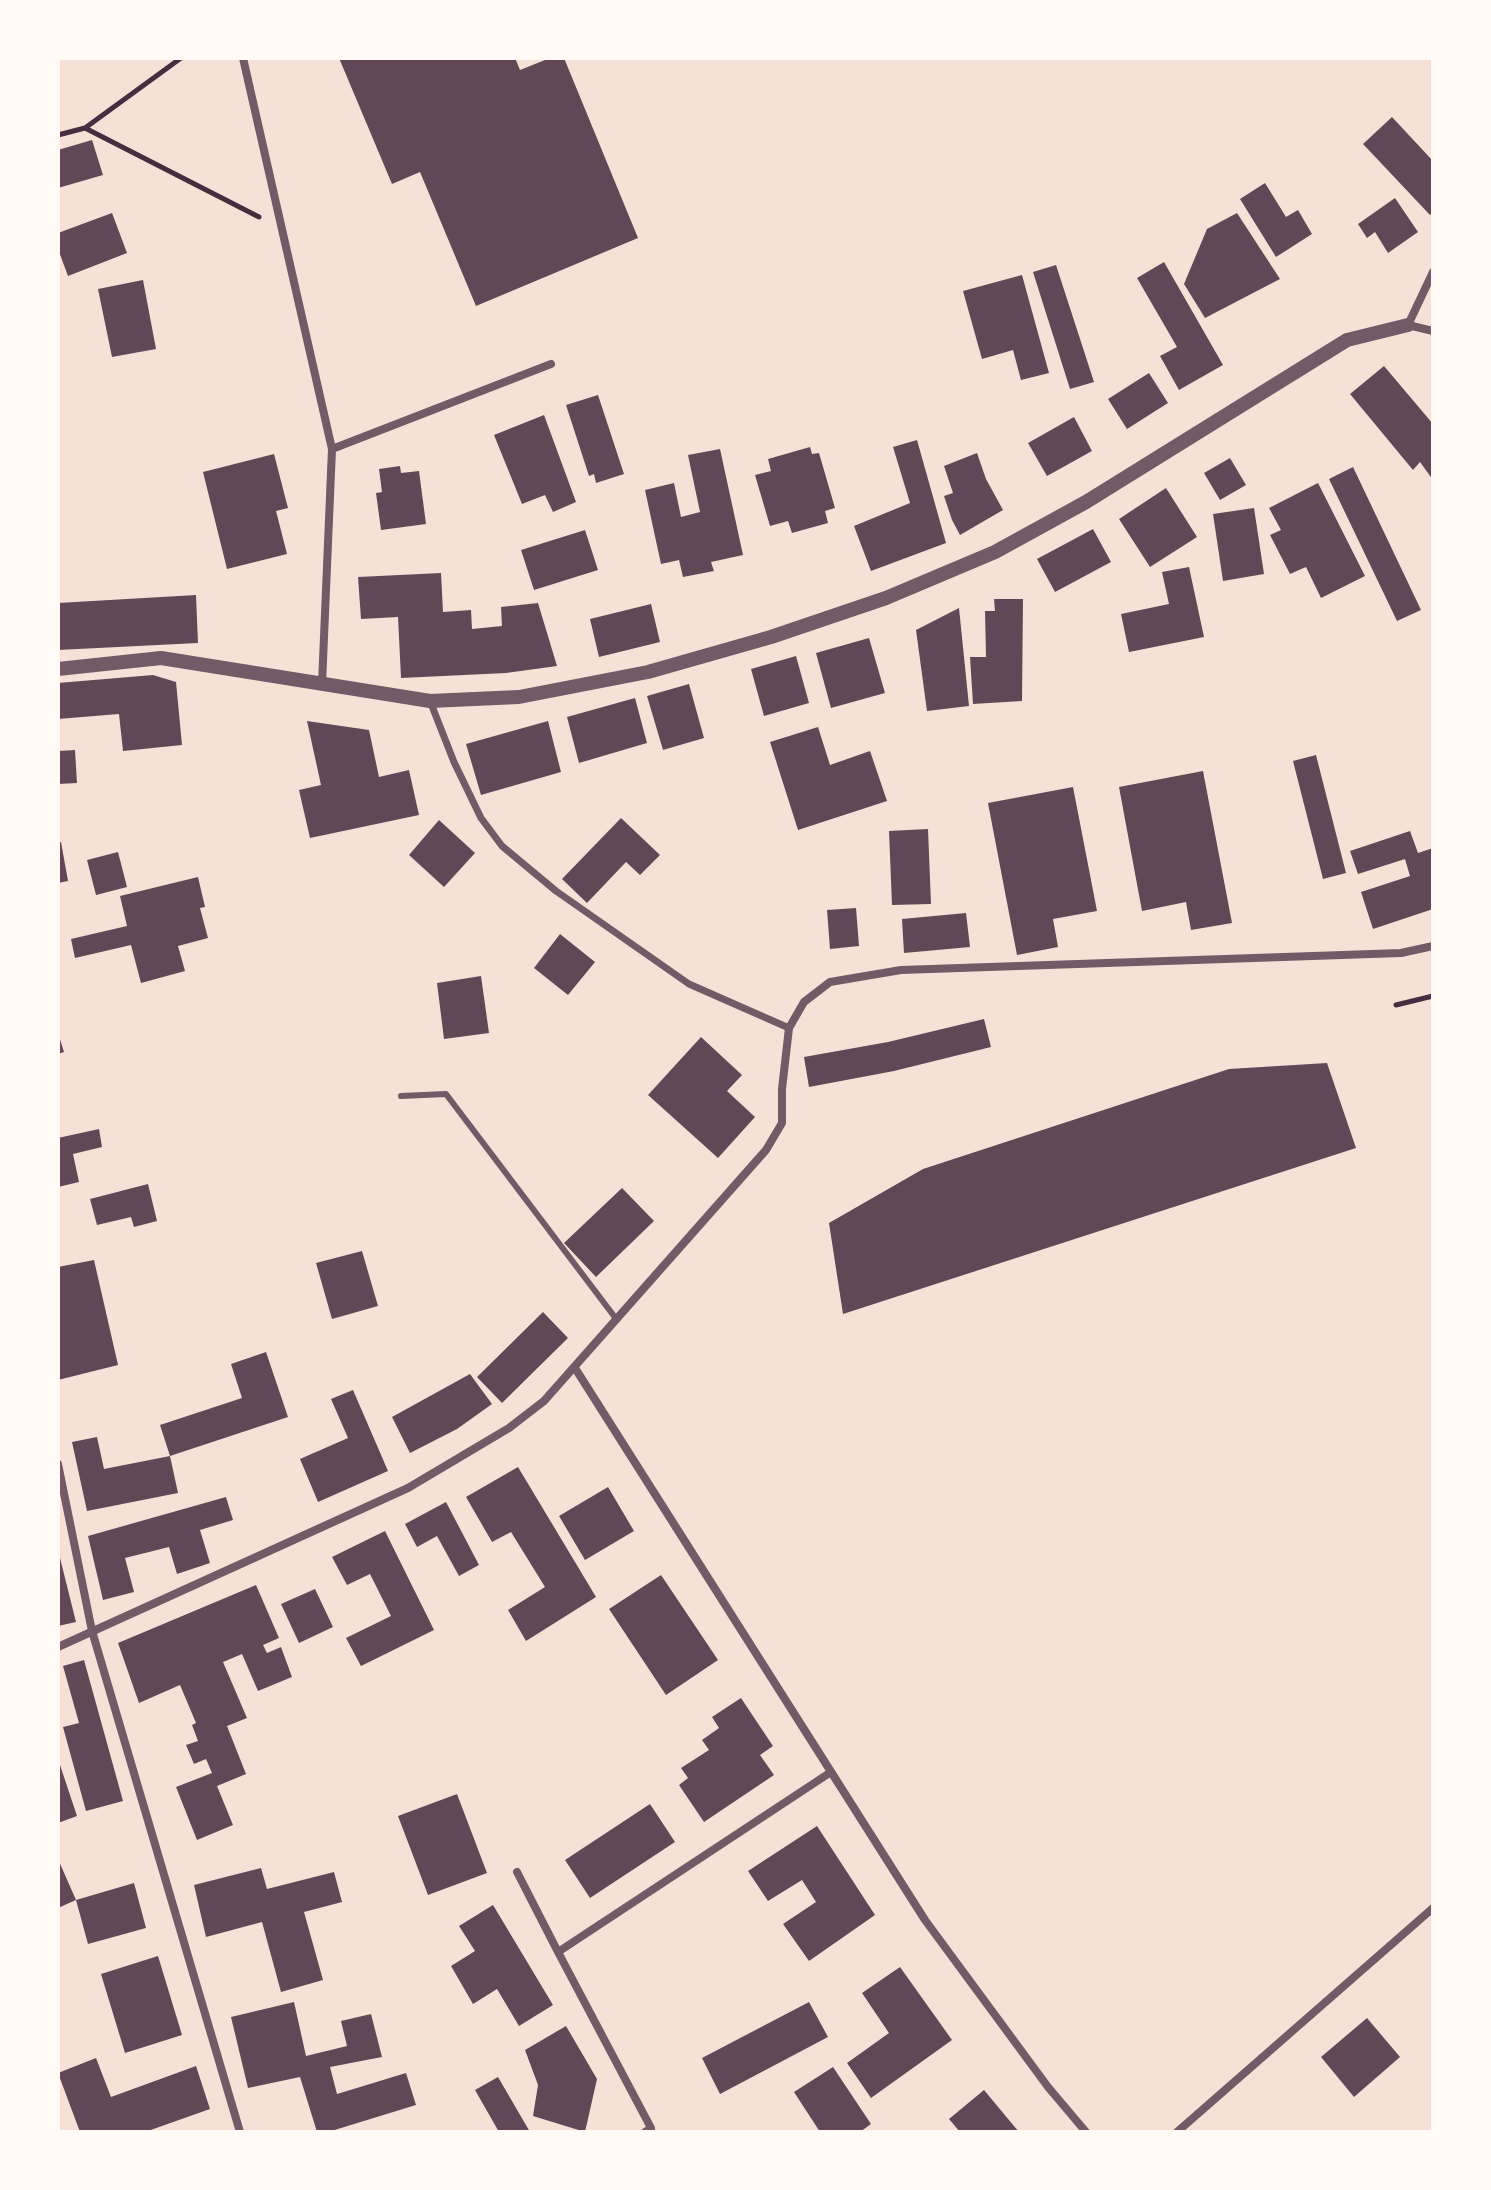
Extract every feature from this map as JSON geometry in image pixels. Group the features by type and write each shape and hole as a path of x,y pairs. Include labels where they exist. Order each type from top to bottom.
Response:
{"street":[{"path":"243,58 332,449 322,684"},
{"path":"1408,325 1433,272"},
{"path":"58,669 161,658 430,701 519,697 648,672 771,637 886,598 995,552 1086,502 1347,340 1408,325 1433,331"},
{"path":"332,449 551,364"},
{"path":"430,701 481,818 502,846 556,891 689,984 789,1028"},
{"path":"58,1647 408,1488 509,1428 544,1401 766,1150 782,1123 782,1089 789,1028 804,1002 830,982 901,970 1401,953 1433,946"},
{"path":"575,1368 925,1920 1048,2087 1086,2132"},
{"path":"58,1464 92,1631 240,2132"},
{"path":"558,1952 831,1772"},
{"path":"517,1872 651,2128 645,2132"},
{"path":"1177,2132 1433,1908"}],"lane":[{"path":"401,1096 446,1094 617,1320"}],"path":[{"path":"58,135 85,128 181,58"},
{"path":"85,128 282,229"},
{"path":"1396,1005 1433,996"}],"building":[{"path":"339,58 515,58 520,70 550,58 564,58 638,238 476,306 420,172 392,184"},
{"path":"1392,117 1433,161 1433,212 1430,215 1363,144"},
{"path":"92,140 103,175 58,188 58,150"},
{"path":"1265,183 1286,217 1298,210 1312,234 1276,257 1240,199"},
{"path":"1395,198 1418,232 1388,253 1375,232 1367,238 1358,224"},
{"path":"112,213 127,253 68,276 58,249 58,233"},
{"path":"1237,213 1280,279 1205,318 1184,284 1207,229"},
{"path":"1164,262 1223,365 1179,390 1160,356 1177,347 1137,278"},
{"path":"1056,265 1094,382 1070,389 1033,272"},
{"path":"1022,275 1049,373 1021,380 1013,350 982,359 963,291"},
{"path":"143,280 156,349 112,357 98,289"},
{"path":"1384,366 1433,424 1433,480 1420,462 1413,470 1350,394"},
{"path":"1149,373 1168,403 1127,429 1108,399"},
{"path":"598,395 624,474 596,483 594,474 589,476 566,405"},
{"path":"544,415 576,502 553,512 545,495 522,504 494,435"},
{"path":"1074,417 1092,451 1047,476 1028,443"},
{"path":"917,440 946,543 871,571 854,526 910,503 893,447"},
{"path":"810,447 812,454 819,453 835,508 825,511 828,523 792,533 788,521 770,526 755,475 771,471 768,459"},
{"path":"720,449 743,555 711,562 714,571 683,577 679,560 661,564 645,490 674,483 681,517 700,512 688,455"},
{"path":"977,453 986,479 1003,510 960,535 944,496 953,493 944,466"},
{"path":"274,454 288,508 276,511 287,554 227,569 203,472"},
{"path":"1230,458 1246,485 1220,500 1204,473"},
{"path":"400,466 401,473 419,471 426,524 381,530 376,493 382,492 379,469"},
{"path":"1353,467 1421,610 1397,621 1329,479"},
{"path":"1318,483 1365,576 1321,598 1306,567 1290,574 1270,535 1281,530 1269,508"},
{"path":"1166,488 1197,537 1150,567 1119,519"},
{"path":"1254,508 1264,574 1223,581 1213,514"},
{"path":"1093,529 1111,562 1055,592 1037,559"},
{"path":"585,530 598,570 534,590 521,550"},
{"path":"1189,567 1204,637 1129,652 1121,614 1169,604 1162,572"},
{"path":"441,573 443,612 471,610 472,629 502,626 501,607 538,603 557,666 506,673 401,678 398,617 361,619 358,577"},
{"path":"196,595 198,643 58,650 58,603"},
{"path":"994,599 1023,599 1022,701 973,704 970,657 986,657 985,611 995,611"},
{"path":"651,604 660,642 599,657 590,619"},
{"path":"959,608 969,706 927,711 916,630"},
{"path":"869,638 885,693 831,708 816,653"},
{"path":"796,656 809,703 764,716 751,669"},
{"path":"153,675 176,682 182,745 123,751 119,714 58,719 58,683"},
{"path":"689,684 704,738 663,750 647,696"},
{"path":"635,698 647,743 579,763 567,717"},
{"path":"307,721 369,730 379,777 409,770 419,815 310,838 299,790 321,785"},
{"path":"548,721 561,772 481,795 466,744"},
{"path":"818,727 830,765 870,751 887,801 798,830 770,742"},
{"path":"75,750 77,783 58,784 58,751"},
{"path":"1316,755 1346,873 1323,879 1293,761"},
{"path":"1203,771 1232,923 1191,930 1186,902 1142,911 1119,787"},
{"path":"1073,787 1097,911 1053,919 1058,947 1017,955 988,803"},
{"path":"621,818 660,855 640,875 626,862 587,903 562,879"},
{"path":"439,820 475,853 444,887 409,855"},
{"path":"928,829 931,904 892,905 889,831"},
{"path":"1410,831 1418,853 1433,848 1433,909 1373,929 1361,892 1410,876 1405,859 1358,874 1350,851"},
{"path":"61,842 68,881 58,883 58,843"},
{"path":"118,852 127,887 96,895 87,860"},
{"path":"198,877 205,907 200,908 208,938 178,946 185,971 141,983 131,945 75,958 71,939 127,926 120,896"},
{"path":"856,908 859,946 830,949 827,910"},
{"path":"966,913 970,947 904,953 902,919"},
{"path":"560,934 595,962 568,995 534,968"},
{"path":"481,976 489,1033 444,1039 437,983"},
{"path":"984,1019 991,1047 894,1071 809,1087 804,1057 888,1042"},
{"path":"58,1033 64,1052 58,1054"},
{"path":"701,1037 742,1075 727,1091 755,1117 718,1158 648,1095"},
{"path":"1327,1063 1356,1148 843,1314 829,1223 923,1169 1229,1069"},
{"path":"99,1129 102,1147 73,1154 79,1182 58,1187 58,1138"},
{"path":"148,1184 157,1221 134,1227 131,1217 97,1225 90,1199"},
{"path":"622,1188 654,1221 596,1277 564,1243"},
{"path":"362,1251 378,1306 332,1319 316,1263"},
{"path":"94,1260 118,1365 58,1380 58,1267"},
{"path":"543,1312 568,1338 502,1403 477,1377"},
{"path":"266,1352 288,1417 170,1456 160,1425 242,1398 231,1364"},
{"path":"470,1374 492,1404 457,1429 410,1453 392,1417"},
{"path":"353,1390 388,1471 318,1502 300,1459 348,1438 331,1399"},
{"path":"97,1437 104,1469 170,1456 178,1493 87,1511 72,1442"},
{"path":"518,1467 596,1597 526,1641 508,1610 545,1587 511,1532 492,1542 466,1497"},
{"path":"608,1487 634,1531 585,1560 559,1516"},
{"path":"226,1497 233,1520 200,1530 210,1563 177,1574 169,1547 125,1558 134,1592 103,1600 88,1536"},
{"path":"446,1502 479,1565 459,1576 437,1536 417,1547 405,1524"},
{"path":"385,1531 434,1630 361,1666 346,1638 391,1616 370,1574 347,1585 332,1557"},
{"path":"58,1550 76,1622 58,1626"},
{"path":"661,1575 718,1660 666,1695 609,1609"},
{"path":"256,1585 279,1638 263,1645 267,1653 281,1647 292,1677 258,1691 242,1654 223,1662 247,1718 227,1726 246,1774 217,1786 233,1825 197,1840 176,1787 212,1773 206,1759 194,1764 186,1745 198,1741 192,1725 196,1723 180,1685 139,1703 118,1643"},
{"path":"315,1589 333,1627 299,1643 281,1604"},
{"path":"84,1660 123,1801 86,1811 63,1727 79,1723 63,1666"},
{"path":"741,1698 773,1746 760,1755 774,1775 704,1822 679,1785 688,1778 681,1768 709,1750 702,1740 719,1728 712,1717"},
{"path":"58,1759 77,1816 58,1823"},
{"path":"457,1794 487,1873 428,1895 398,1816"},
{"path":"650,1804 675,1842 590,1898 565,1860"},
{"path":"817,1826 875,1915 809,1961 783,1924 816,1902 802,1880 768,1901 748,1871"},
{"path":"58,1859 76,1900 58,1908"},
{"path":"261,1868 267,1889 334,1872 342,1902 304,1912 323,1980 281,1992 262,1922 206,1937 194,1885"},
{"path":"134,1883 146,1928 88,1944 76,1900"},
{"path":"493,1905 553,2005 519,2026 497,1989 473,2004 451,1966 475,1951 459,1926"},
{"path":"158,1956 182,2035 125,2053 101,1974"},
{"path":"900,1967 952,2040 871,2098 847,2063 889,2033 862,1993"},
{"path":"294,2002 306,2056 347,2046 341,2021 371,2014 382,2057 330,2067 337,2094 406,2073 416,2105 328,2132 317,2132 300,2077 248,2088 231,2017"},
{"path":"809,2002 828,2037 720,2094 702,2058"},
{"path":"1367,2018 1400,2057 1354,2097 1321,2057"},
{"path":"566,2026 597,2079 585,2132 533,2116 538,2085 525,2050"},
{"path":"96,2058 111,2097 196,2066 210,2109 145,2132 80,2132 58,2073"},
{"path":"833,2067 871,2124 860,2132 820,2132 794,2092"},
{"path":"498,2077 530,2132 499,2132 475,2090"},
{"path":"984,2090 1019,2132 960,2132 949,2119"}]}
